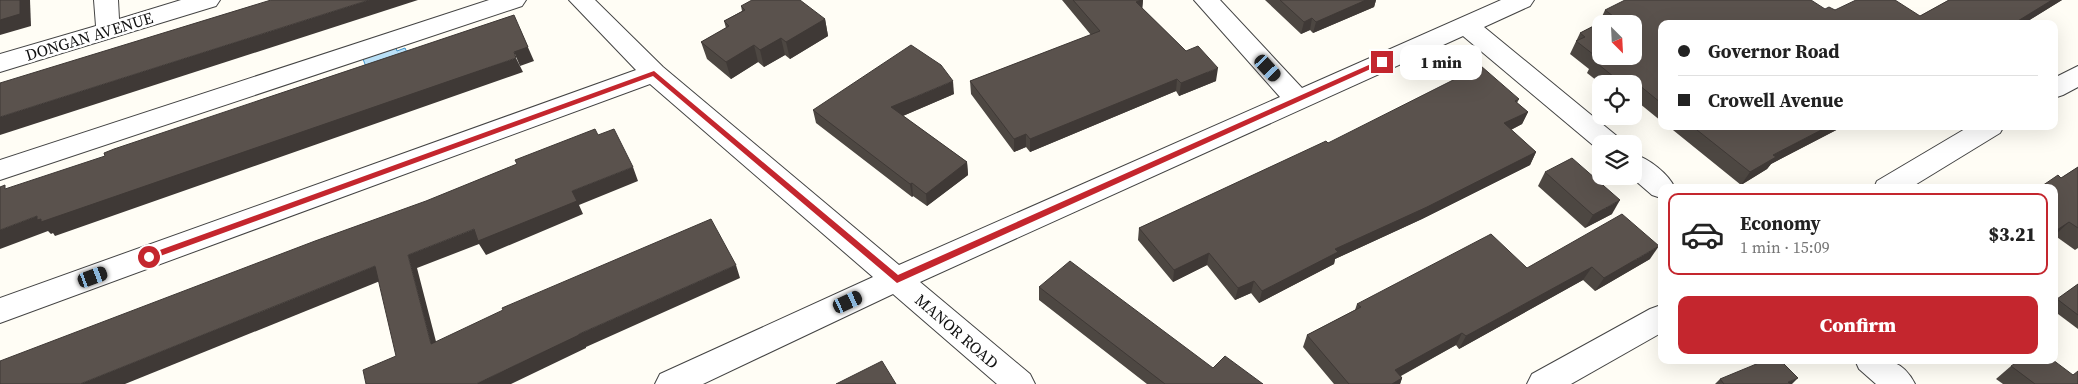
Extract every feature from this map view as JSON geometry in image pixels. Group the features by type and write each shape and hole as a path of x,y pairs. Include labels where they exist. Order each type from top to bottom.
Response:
{"street":[{"path":"106,0 108,30"},
{"name":"DONGAN AVENUE","path":"0,63 208,0"},
{"path":"0,170 514,0"},
{"name":"MANOR ROAD","path":"582,0 654,73 1018,384"},
{"path":"1206,0 1298,100"},
{"path":"671,384 897,279 1522,0"},
{"path":"1466,25 1598,135"},
{"path":"0,311 654,73"},
{"path":"2058,86 2078,74"},
{"path":"1895,184 1984,130"},
{"path":"1642,171 1658,185"},
{"path":"1543,384 1658,320"},
{"path":"1875,364 1899,384"}],"water":[{"path":"396,48 397,51 405,48 408,55 368,72 363,59"}],"building":[{"path":"0,0 20,0 20,14 0,20"},
{"path":"271,0 369,0 0,117 0,83"},
{"path":"752,0 800,0 825,19 786,42 781,38 760,50 754,45 726,62 701,42 729,26 724,21 745,10 741,6"},
{"path":"1073,0 1141,0 1136,2 1186,51 1198,46 1218,68 1181,83 1177,79 1030,139 1026,134 1014,139 970,81 1100,31"},
{"path":"1280,0 1366,0 1316,22 1312,18 1304,22"},
{"path":"1625,0 1811,0 1825,9 1829,7 1835,10 1856,0 1895,0 1920,16 1949,0 2052,0 2020,20 1658,20 1658,101 1642,87 1642,75 1612,75 1599,65 1642,65 1642,15 1612,15 1605,10"},
{"path":"514,15 528,47 514,52 516,58 41,222 41,219 37,220 37,216 0,230 0,187 5,185 5,189 105,156 104,153 114,149"},
{"path":"1592,27 1592,53 1576,41 1585,37 1580,33"},
{"path":"911,45 941,65 953,81 891,107 967,162 926,194 912,183 910,184 813,110"},
{"path":"1481,66 1519,99 1515,101 1528,112 1504,123 1536,152 1427,207 1335,249 1338,252 1262,291 1254,281 1238,288 1209,253 1174,270 1139,228 1326,141 1328,143"},
{"path":"595,129 598,135 614,129 633,167 572,191 577,201 478,241 474,229 408,255 431,344 503,310 502,308 711,219 736,265 579,334 476,384 366,384 363,370 396,356 375,266 80,384 0,384 0,361 315,241 426,201 517,164 515,160"},
{"path":"1697,130 1821,130 1773,155 1776,157 1750,172"},
{"path":"1572,158 1592,176 1592,185 1603,185 1620,200 1593,215 1545,172"},
{"path":"2078,167 2078,228 2069,222 2058,229 2058,184 2045,184 2058,175 2061,178"},
{"path":"1622,214 1658,245 1604,278 1592,267 1466,336 1462,333 1395,370 1402,378 1392,384 1349,384 1307,335 1361,307 1357,304 1491,234 1527,268"},
{"path":"1070,261 1213,368 1225,356 1263,384 1165,384 1039,287"},
{"path":"2078,284 2078,315 2058,300"},
{"path":"882,361 896,384 836,384"},
{"path":"1756,364 1784,364 1798,378 1788,382 1791,384 1724,384 1720,379"},
{"path":"2014,364 2058,364 2073,375 2078,371 2078,384 2035,384 2011,366"}],"route":[{"path":"149,257 654,73 897,279 1382,62"}]}
